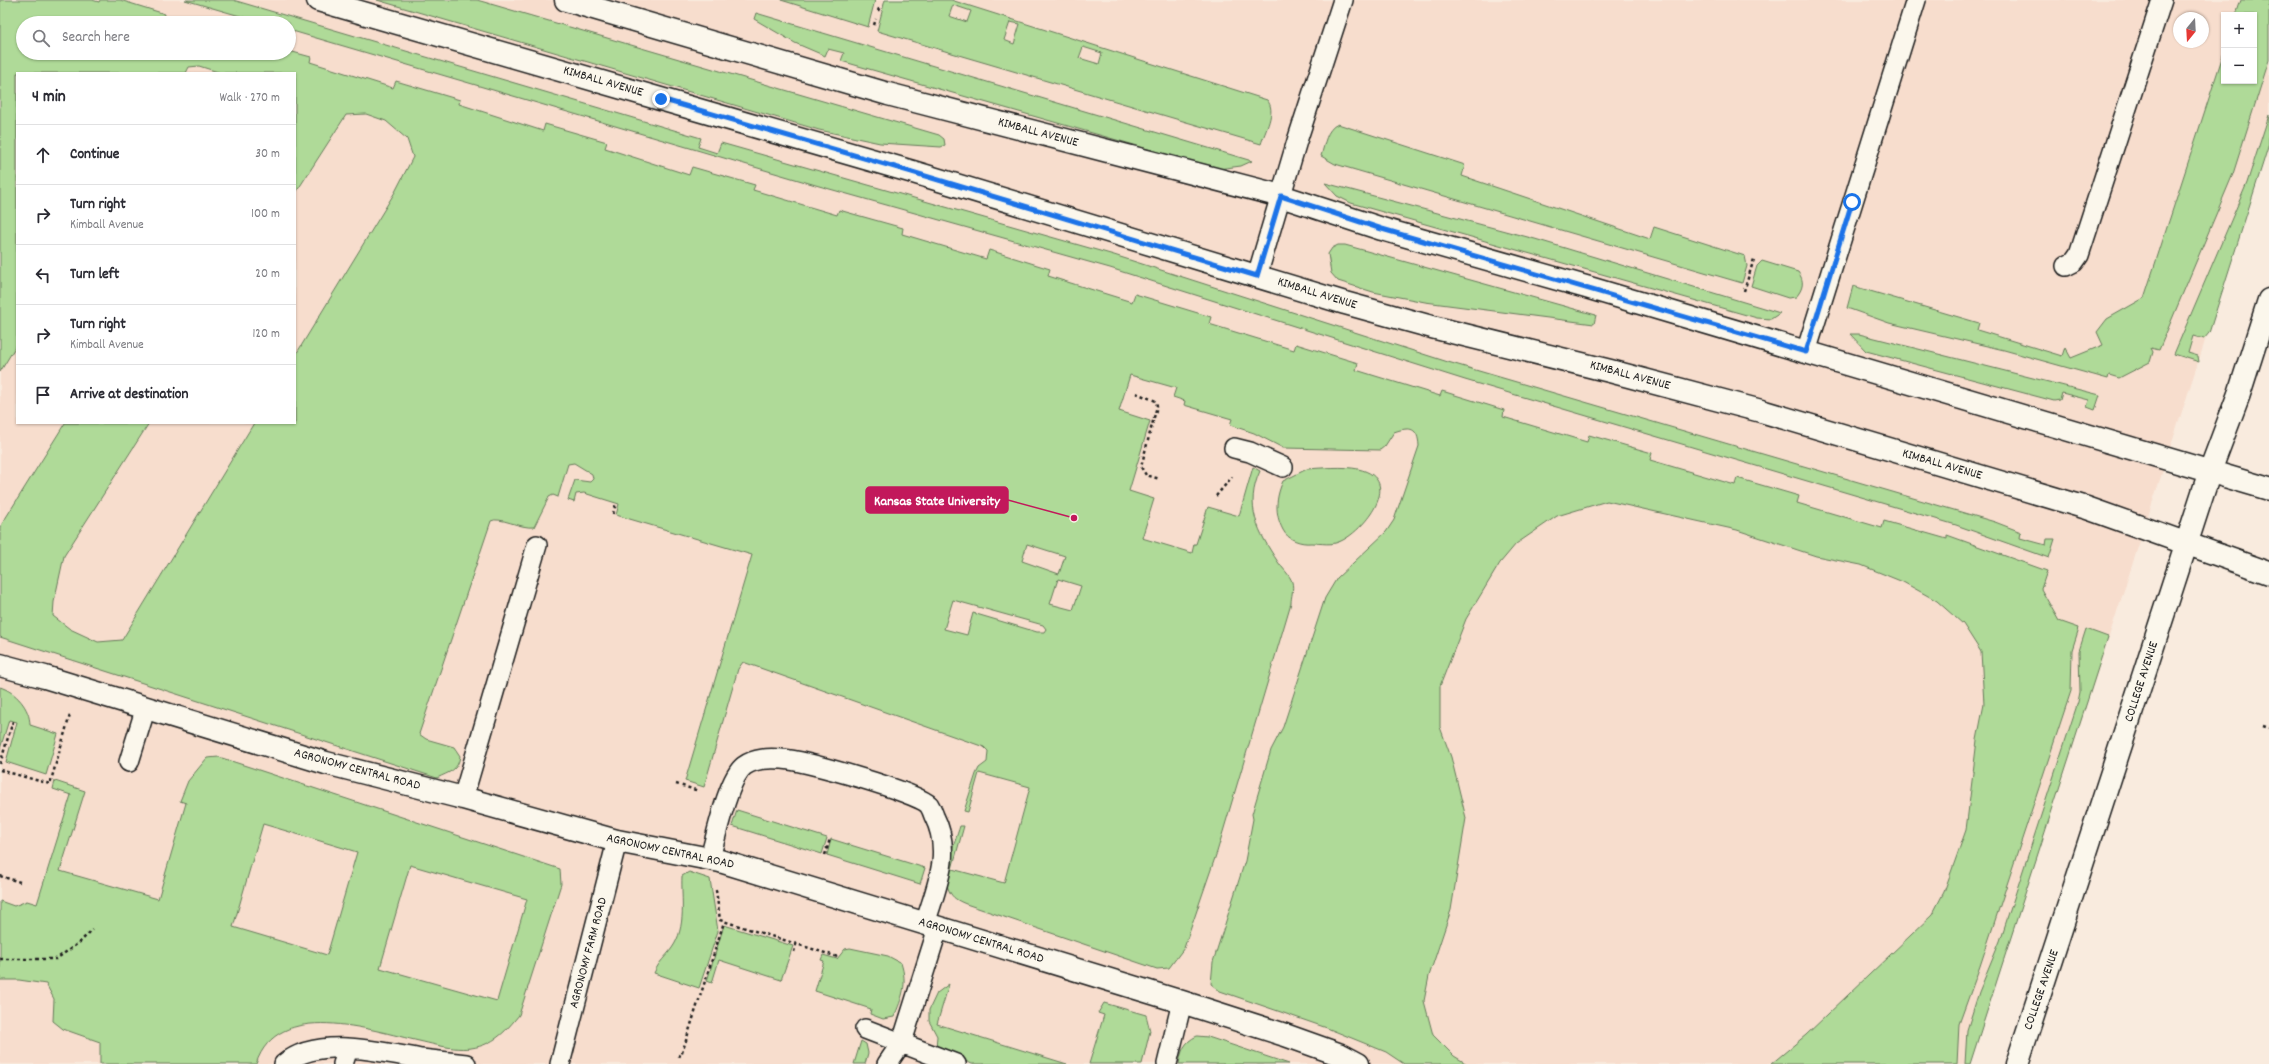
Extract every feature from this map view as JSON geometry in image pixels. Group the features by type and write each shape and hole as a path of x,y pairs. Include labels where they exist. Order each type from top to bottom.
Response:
{"main road":[{"name":"KIMBALL AVENUE","path":"318,0 912,172 1432,327 1610,371 1761,411 2088,508 2187,545 2269,573"},
{"name":"KIMBALL AVENUE","path":"566,0 888,94 1281,196 1382,229 1806,352 2108,443 2210,470 2269,488"},
{"name":"COLLEGE AVENUE","path":"2017,1064 2187,545 2210,470 2239,394 2269,300"},
{"name":"AGRONOMY CENTRAL ROAD","path":"0,665 326,763 464,798 617,841 710,858 1182,1002 1285,1035 1341,1055 1358,1064"}],"lane":[{"path":"1257,276 1343,0"},
{"path":"1806,352 1916,0"},
{"path":"2066,266 2074,262 2079,255 2162,0"},
{"path":"1234,448 1250,452 1283,467"},
{"path":"464,798 537,545"},
{"path":"129,762 146,708"},
{"path":"710,858 733,778 744,766 761,759 783,759 817,766 912,794 929,805 939,826 944,844 942,867 931,926 902,1042 887,1064"},
{"name":"AGRONOMY FARM ROAD","path":"560,1064 617,841"},
{"path":"1167,1064 1182,1002"},
{"path":"865,1029 902,1042 927,1059 956,1064"},
{"path":"284,1064 310,1050 346,1056 369,1050 420,1061 466,1064"}],"path":[{"path":"878,11 880,6"},
{"path":"874,25 876,19"},
{"path":"1744,291 1754,259"},
{"path":"1136,394 1156,401 1157,406 1144,447 1141,467 1146,474 1160,479"},
{"path":"613,514 616,503"},
{"path":"0,770 50,784 71,714"},
{"path":"0,764 13,721"},
{"path":"2263,726 2269,728"},
{"path":"676,784 702,792"},
{"path":"825,855 830,838"},
{"path":"0,876 20,882"},
{"path":"715,888 720,920 797,943 838,958"},
{"path":"678,1055 681,1056 724,922"},
{"path":"0,959 56,959 80,942 92,930"},
{"path":"794,952 797,943"}],"shaded area":[{"path":"0,0 2269,0 2269,144 1970,1064 0,1064"}],"green space":[{"path":"0,0 92,0 99,2 100,0 120,0 165,14 165,16 16,16 16,60 296,60 296,53 311,57 310,62 393,88 396,81 460,100 459,104 543,131 545,124 607,142 605,148 689,175 692,167 755,185 753,190 837,215 839,210 903,228 902,234 986,259 989,250 1050,269 1048,276 1132,302 1135,294 1211,317 1209,324 1294,350 1296,344 1358,363 1356,370 1440,396 1442,391 1504,410 1503,417 1587,442 1589,435 1652,453 1650,460 1735,485 1737,478 1799,496 1797,503 1882,528 1884,521 1947,539 1947,535 2047,571 2041,589 2059,621 2079,628 2072,650 2071,691 1980,966 1959,1024 1957,1064 1771,1064 1806,1035 1932,915 1944,892 1966,830 1977,740 1984,704 1981,652 1963,624 1937,601 1903,582 1861,565 1816,556 1737,530 1607,501 1557,516 1516,544 1500,563 1466,619 1440,686 1440,727 1451,757 1466,818 1451,910 1429,976 1424,1001 1433,1035 1454,1056 1467,1064 1404,1064 1386,1052 1327,1028 1220,991 1211,984 1213,962 1245,861 1253,819 1252,814 1271,750 1283,727 1325,598 1337,578 1386,532 1394,520 1419,446 1417,435 1412,430 1405,429 1394,432 1385,446 1380,450 1283,448 1254,433 1230,425 1232,419 1184,405 1185,401 1173,397 1176,388 1130,375 1119,411 1150,421 1129,491 1154,499 1142,538 1192,553 1208,507 1239,516 1253,467 1260,471 1255,484 1253,496 1253,507 1259,529 1278,562 1290,577 1293,587 1291,603 1217,852 1184,948 1169,968 1157,969 966,904 952,896 948,887 947,870 960,826 964,826 952,869 1004,883 1030,787 979,773 968,812 964,811 976,774 979,768 987,762 988,751 984,747 743,662 738,669 704,787 685,781 752,555 616,515 619,504 584,493 576,494 574,502 568,500 575,480 590,482 593,479 592,474 574,463 568,464 558,497 553,495 549,497 534,527 499,520 491,521 419,734 426,739 454,747 460,756 455,768 437,778 0,637 0,527 64,424 148,424 64,556 54,602 53,616 70,629 98,642 122,640 253,424 296,424 296,354 395,192 413,157 407,139 386,121 366,114 346,115 296,192 296,72 218,72 199,66 189,67 186,72 16,72 16,346 0,372","holes":["1027,544 1065,556 1059,574 1022,561","1058,579 1081,586 1073,610 1050,604","953,600 1043,625 1046,629 1044,632 1037,632 973,613 967,635 944,629"]},
{"path":"185,0 233,0 287,16 240,16"},
{"path":"377,0 477,0 939,135 944,139 945,145 941,147 880,143 819,130"},
{"path":"781,0 875,0 868,27"},
{"path":"885,0 951,0 1267,100 1270,105 1271,115 1261,144 877,31","holes":["953,5 971,11 967,22 949,16","1010,22 1020,24 1014,44 1004,40","1083,47 1102,53 1099,64 1079,58"]},
{"path":"2241,0 2269,0 2269,60 2233,174 2159,350 2151,348 2153,352 2150,362 2119,378 2109,375 2108,379 2004,350 1889,323 1847,308 1853,286 1979,323 1977,330 2062,356 2065,347 2071,358 2103,345 2097,332 2107,319 2144,298 2221,61 2221,84 2257,84 2257,12 2237,12"},
{"path":"756,13 1252,161 1241,166 1218,169 841,61 844,53 828,49 825,56 795,43 754,19"},
{"path":"296,19 701,138 698,147 717,153 721,143 1114,255 1448,362 1995,522 2021,532 2020,538 2046,545 2047,539 2055,539 2049,558 1956,525 1465,380 1110,268 819,186 296,32"},
{"path":"2269,115 2269,144 2209,333 2204,339 2193,336 2188,353 2198,356 2199,362 2174,354 2247,183"},
{"path":"1338,124 1465,165 1462,176 1650,239 1654,227 1745,256 1747,266 1742,283 1335,164 1321,156 1328,133"},
{"path":"1325,183 1535,239 1780,313 1771,319 1757,318 1351,203 1337,196"},
{"path":"1338,245 1345,245 1596,315 1594,324 1425,302 1373,292 1338,281 1331,273 1328,254 1332,248"},
{"path":"1762,261 1798,272 1802,279 1802,285 1796,297 1788,298 1751,286 1757,266"},
{"path":"1850,334 1859,334 2100,395 2095,410 2087,407 2089,400 2062,393 2060,400 2054,401 1866,351"},
{"path":"1340,467 1353,468 1372,475 1379,483 1380,493 1376,505 1369,516 1351,535 1337,543 1303,543 1295,541 1285,533 1280,524 1277,505 1283,481 1307,469"},
{"path":"2086,629 2108,637 1970,1064 1965,1064 1967,1030 1979,992 2000,941 2078,702 2080,692 2079,651"},
{"path":"0,687 6,689 17,697 25,707 28,713 30,725 58,734 46,775 6,762 17,722 9,720 0,749"},
{"path":"219,757 560,869 561,884 519,1015 493,1041 471,1048 462,1049 445,1047 352,1026 327,1024 304,1025 284,1031 267,1044 256,1064 100,1064 100,1042 63,1029 53,1021 54,999 46,984 19,980 0,980 0,901 14,906 27,901 37,904 71,795 53,789 55,781 85,791 60,871 158,899 186,803 180,801 188,781 207,758","holes":["263,824 357,852 327,955 233,927","410,865 527,899 497,1001 380,968"]},
{"path":"737,810 827,838 822,854 732,826"},
{"path":"831,839 925,868 920,884 827,855"},
{"path":"689,872 710,879 718,931 699,988 654,973 660,962 677,940 680,931 682,913 682,876"},
{"path":"724,925 793,946 781,980 719,960 712,983 707,981"},
{"path":"850,948 888,956 901,963 904,984 902,997 894,1017 883,1019 870,1014 871,1009 815,991 824,961 821,960 823,955 837,959 845,949"},
{"path":"949,984 937,1024 1067,1064 972,1064 936,1048 937,1036 929,1021 929,1010 937,993"},
{"path":"1104,1003 1146,1015 1150,1031 1142,1064 1089,1064 1104,1015 1098,1013"},
{"path":"1197,1036 1208,1037 1289,1064 1179,1064 1184,1047 1189,1041"},
{"path":"861,1041 866,1044 868,1053 865,1064 854,1064"}],"place":[{"name":"Kansas State University","path":"1074,518"}],"route":[{"path":"661,99 912,172 1257,276 1281,196 1382,229 1806,352 1852,202"}]}
